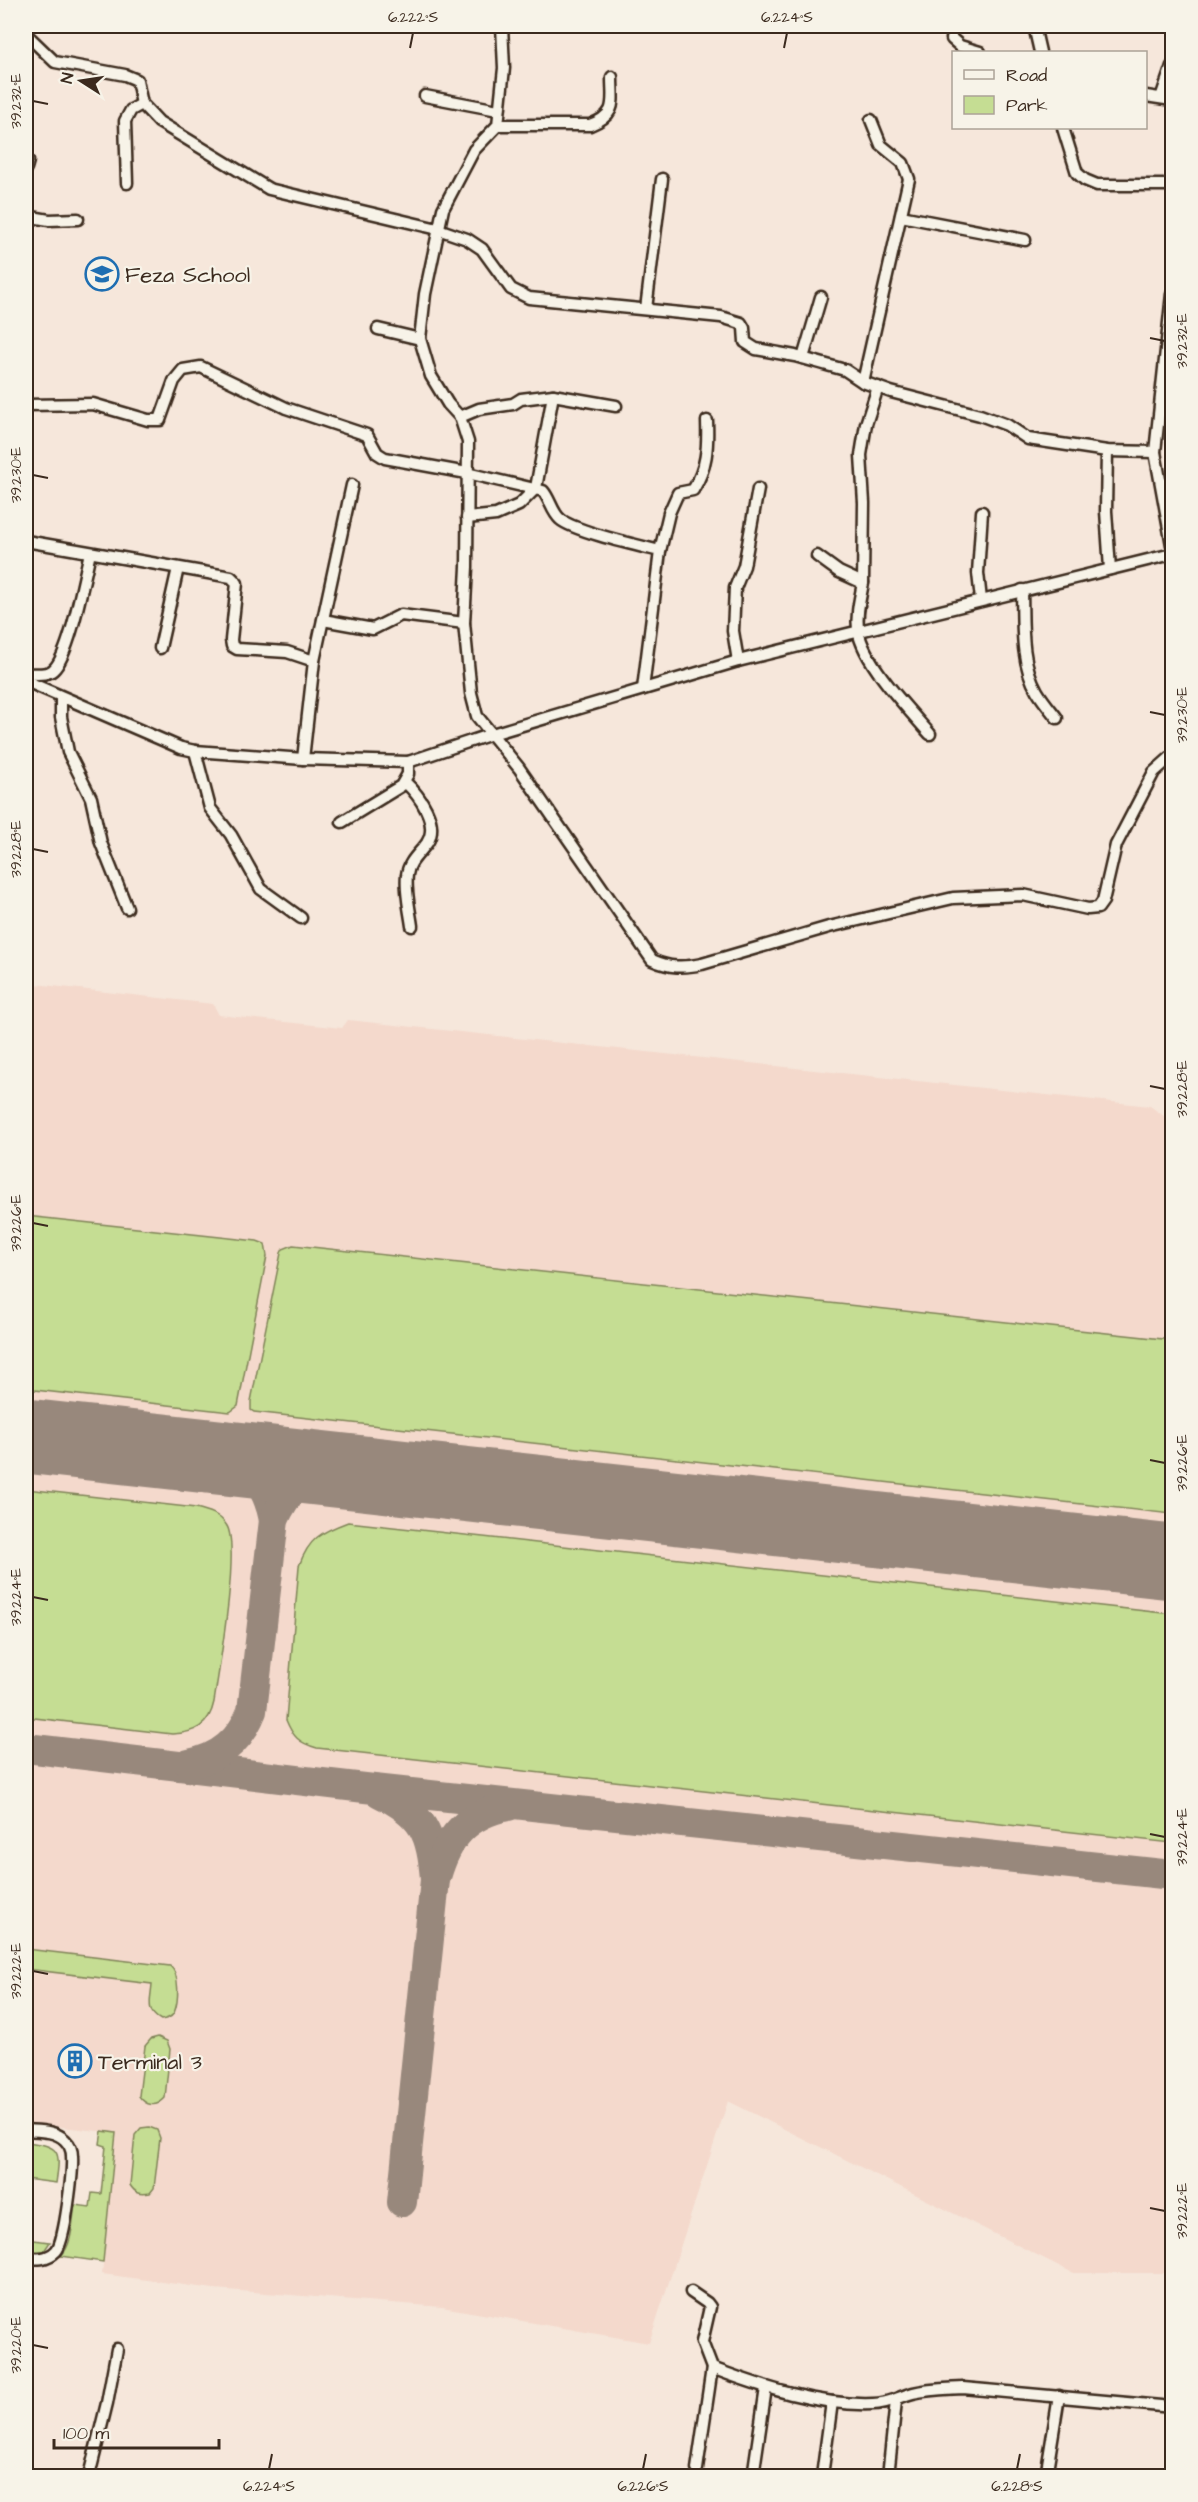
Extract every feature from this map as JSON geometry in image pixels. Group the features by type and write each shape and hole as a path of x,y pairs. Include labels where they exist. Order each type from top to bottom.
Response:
{"street":[{"path":"502,26 504,68 498,125 474,150 454,186 438,229 425,294 420,339 431,376 448,404 460,417 468,441 464,623 471,693 477,716 519,768 652,960 668,967 684,968 829,927 953,898 1023,895 1088,909 1098,908 1103,901 1116,845 1154,772 1173,756"},
{"path":"1034,26 1040,51"},
{"path":"26,34 55,62 125,75 137,80 142,104 159,122 269,189 438,229 467,239 482,249 511,289 529,298 730,319 741,323 744,328 745,342 749,347 803,358 845,370 863,382 980,415 1006,425 1028,438 1107,451 1155,452"},
{"path":"952,39 960,46 977,51"},
{"path":"1161,98 1173,66"},
{"path":"498,125 590,126 604,120 612,111 612,77"},
{"path":"425,96 498,110"},
{"path":"1147,96 1173,100"},
{"path":"127,183 125,121 131,110 142,104"},
{"path":"863,382 909,179 903,164 881,145 871,120"},
{"path":"1063,129 1077,173 1085,180 1097,185 1173,185"},
{"path":"645,309 662,179"},
{"path":"26,216 49,220 78,219"},
{"path":"902,216 1025,240"},
{"path":"1173,294 1167,389 1155,452 1173,545"},
{"path":"803,358 820,297"},
{"path":"378,328 420,339"},
{"path":"26,405 93,404 148,420 160,420 174,381 183,370 201,367 286,408 367,435 377,453 385,458 536,488 547,495 557,516 565,522 609,538 660,551"},
{"path":"878,387 866,424 861,454 864,503 863,583 857,614 858,632 877,670 930,734"},
{"path":"460,417 479,409 513,404 521,399 553,395 616,406"},
{"path":"467,518 496,516 519,505 536,488 553,395"},
{"path":"643,690 660,551 669,513 678,493 693,490 703,472 708,451 707,421"},
{"path":"1107,451 1106,511 1110,569"},
{"path":"303,759 314,661 352,485"},
{"path":"738,661 733,631 735,588 744,566 758,489"},
{"path":"981,600 978,573 982,512"},
{"path":"26,541 231,577 237,583 232,646 237,649 287,652 314,661"},
{"path":"26,674 48,673 55,669 64,650 90,553"},
{"path":"26,681 181,748 195,751 303,759 408,762 492,734 738,661 1173,554"},
{"path":"817,556 839,572 863,583"},
{"path":"160,648 178,568"},
{"path":"1022,591 1025,652 1029,669 1037,690 1057,718"},
{"path":"323,620 373,629 401,615 464,623"},
{"path":"61,698 61,717 68,752 91,798 101,843 127,908"},
{"path":"195,751 210,808 236,843 261,889 302,918"},
{"path":"342,822 405,782 408,762"},
{"path":"405,782 422,803 432,829 427,844 410,866 407,875 412,926"},
{"path":"26,2130 50,2132 64,2139 69,2145 72,2161 61,2244 50,2256 26,2258"},
{"path":"691,2292 708,2303 710,2307 702,2342 712,2368 697,2469"},
{"path":"89,2476 107,2403 117,2349"},
{"path":"712,2368 766,2388 832,2402 873,2404 896,2401 910,2394 928,2390 952,2389 1173,2407"},
{"path":"753,2476 766,2388"},
{"path":"1046,2476 1059,2396"},
{"path":"888,2476 896,2401"},
{"path":"822,2476 832,2402"}],"shaded area":[{"path":"26,983 213,1004 219,1015 342,1028 348,1020 1150,1106 1172,1122 1172,2273 1073,2273 728,2101 649,2343 442,2307 214,2289 102,2274 116,2133 26,2123"}],"green space":[{"path":"26,1216 257,1241 265,1244 267,1256 238,1406 230,1412 26,1389"},
{"path":"293,1245 1172,1340 1172,1514 254,1412 251,1410 251,1401 281,1253 283,1249"},
{"path":"26,1489 196,1508 213,1514 227,1526 231,1559 224,1638 212,1710 200,1727 188,1732 172,1734 26,1717"},
{"path":"348,1522 1172,1614 1172,1843 311,1746 297,1738 286,1720 299,1566 307,1549 317,1537"},
{"path":"26,1949 170,1966 176,1975 178,1988 174,2013 161,2020 156,2017 150,2005 152,1984 26,1969"},
{"path":"158,2037 167,2041 170,2049 165,2098 151,2105 139,2096 145,2046 151,2039"},
{"path":"149,2127 157,2130 160,2138 154,2188 150,2193 141,2193 136,2192 130,2185 135,2135 141,2128"},
{"path":"102,2131 116,2133 103,2262 61,2256 70,2239 75,2205 90,2207 92,2193 101,2194 106,2146 100,2144"},
{"path":"26,2142 46,2145 56,2152 58,2163 56,2183 26,2179"},
{"path":"26,2239 50,2242 44,2251 26,2251"}],"taxiway":[{"path":"214,1457 248,1471 255,1478 267,1495 274,1520"},
{"path":"189,1764 219,1753 228,1746 241,1731 252,1711 274,1520 279,1509 291,1492 305,1481 336,1471"},
{"path":"26,1748 365,1788 1172,1875"},
{"path":"380,1793 416,1817 428,1837 435,1880 402,2202"},
{"path":"436,1877 446,1851 460,1830 481,1815 508,1806"}],"runway":[{"path":"26,1436 1172,1562"}],"place":[{"name":"Feza School","path":"102,274"},
{"name":"Terminal 3","path":"75,2061"}]}
